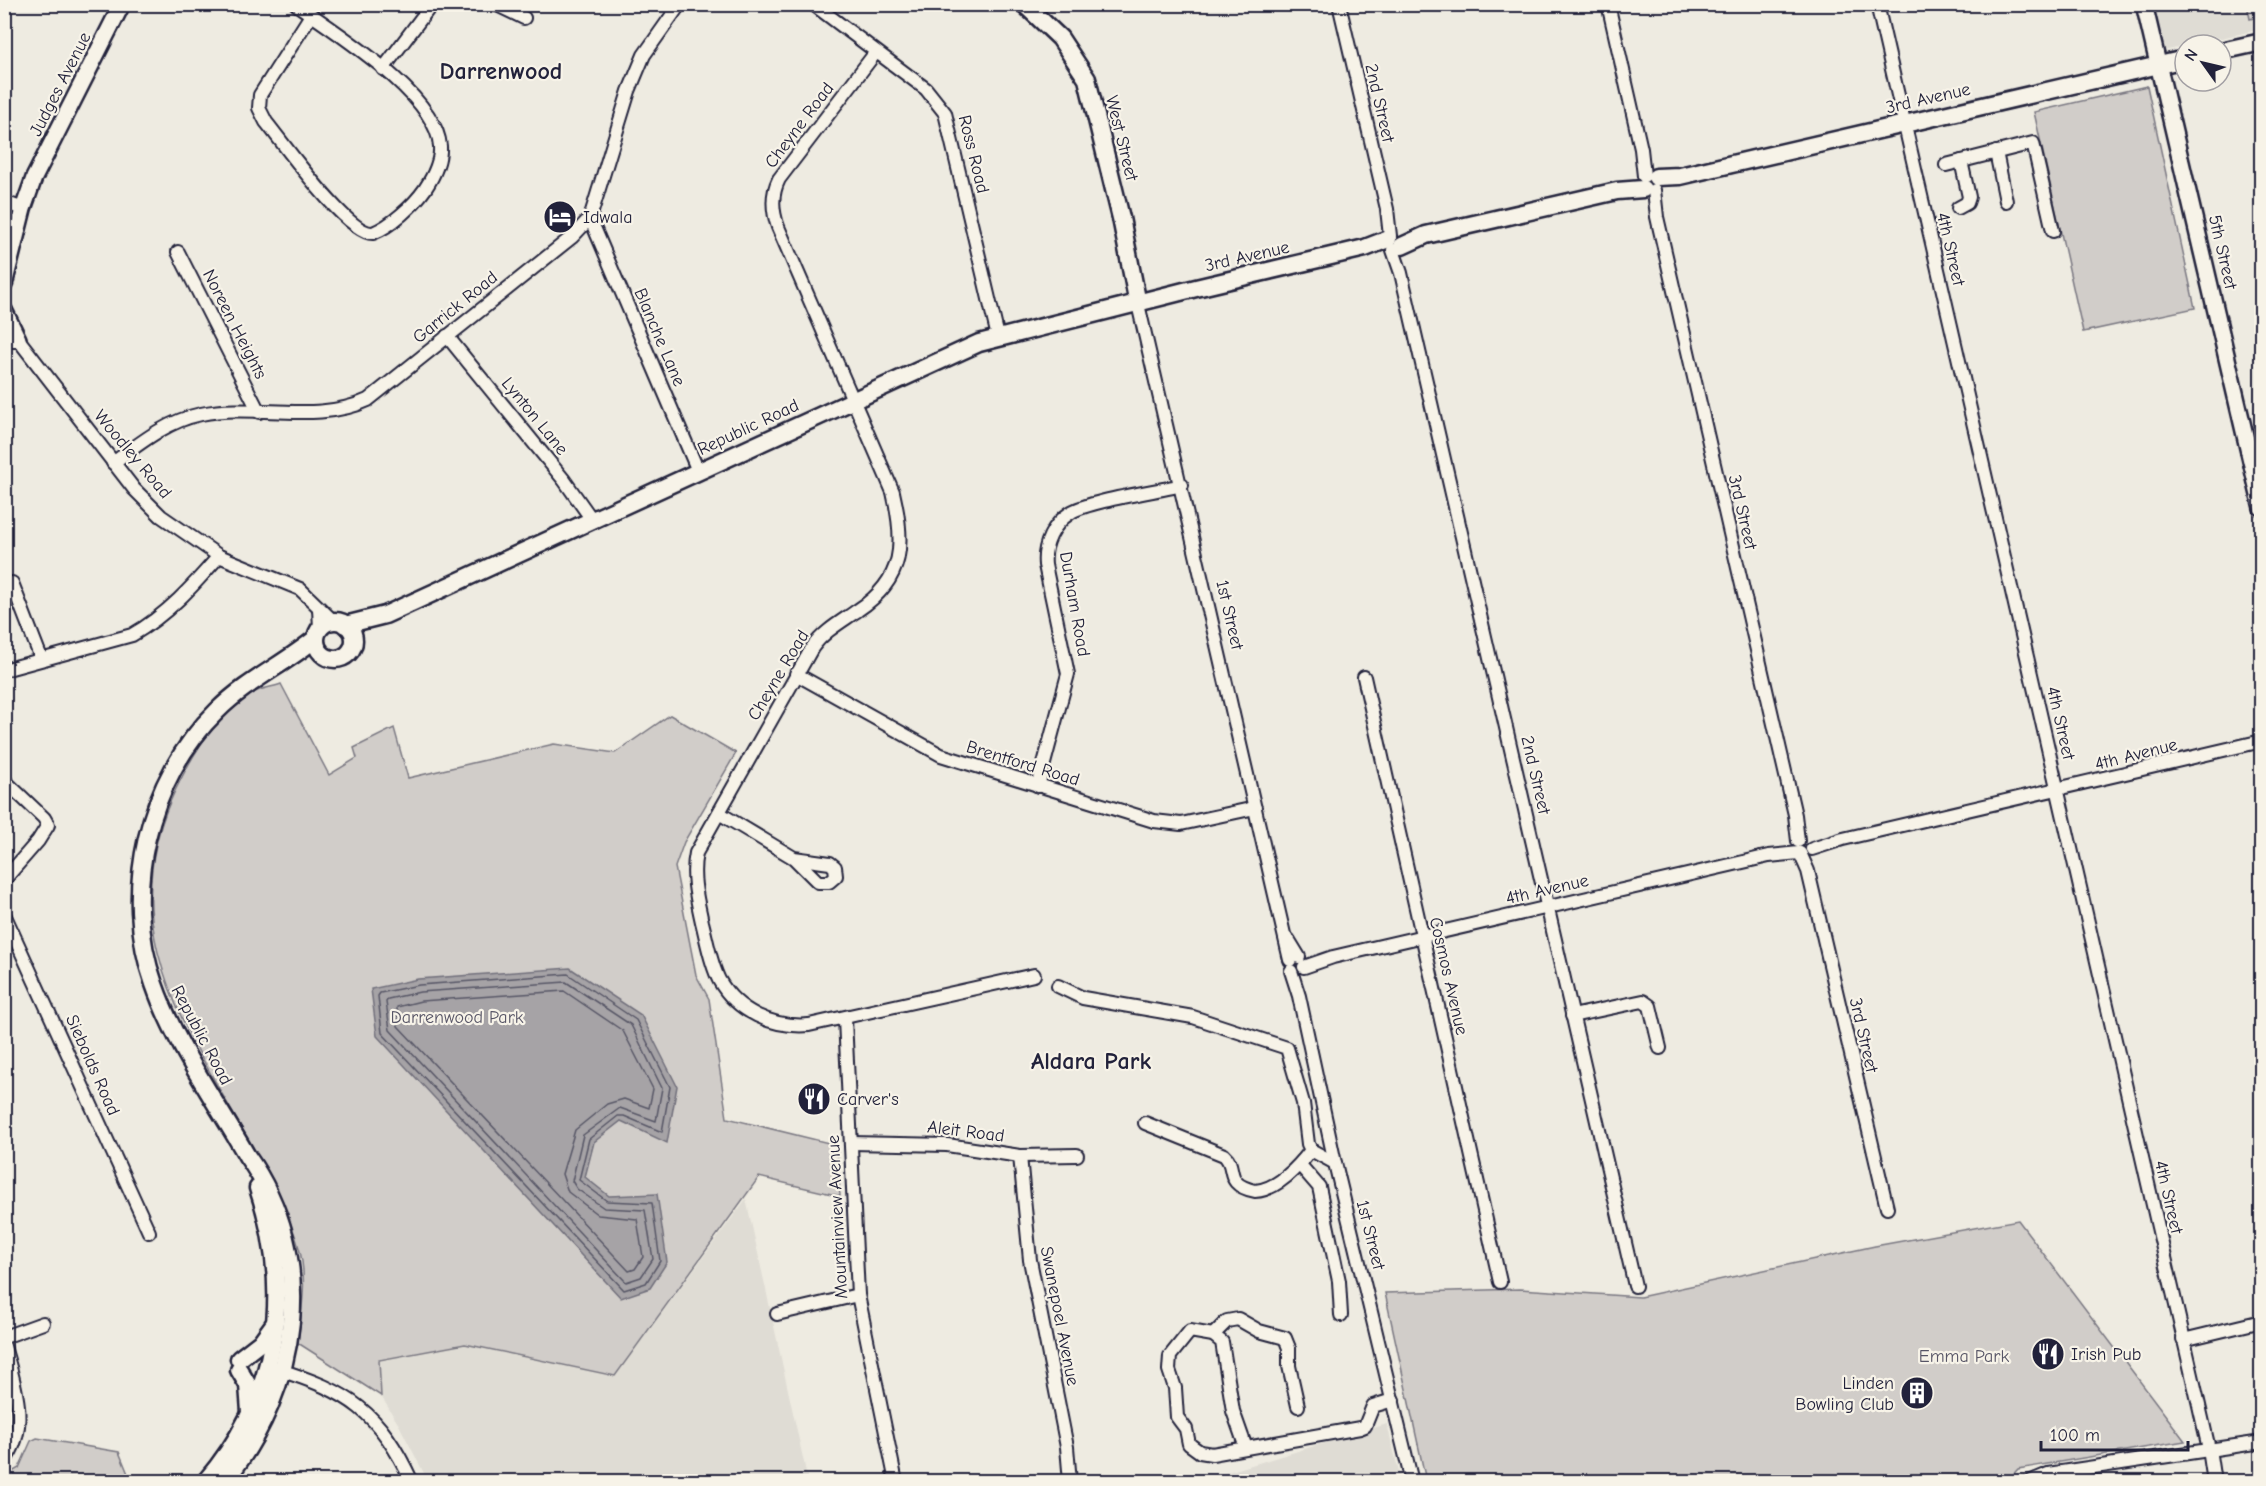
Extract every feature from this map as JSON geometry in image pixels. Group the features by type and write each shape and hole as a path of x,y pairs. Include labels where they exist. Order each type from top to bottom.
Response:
{"main road":[{"name":"West Street","path":"1025,5 1060,38 1087,79 1121,218 1138,304"},
{"path":"2233,48 2262,42"},
{"name":"3rd Avenue","path":"1138,304 1365,248 2173,62"},
{"name":"Republic Road","path":"224,1482 257,1432 292,1310 288,1245 276,1206 262,1177 247,1156 171,1024 153,982 141,922 141,874 154,808 171,773 192,739 236,693 254,679 289,660 328,628 385,615 950,355 998,337 1138,304"},
{"name":"Republic Road","path":"353,643 385,615"},
{"path":"328,628 353,634 353,643 347,654 341,658 334,659 324,655 317,646 328,628"},
{"name":"Republic Road","path":"289,660 324,655"},
{"name":"Republic Road","path":"205,1482 237,1440 274,1372 277,1272 274,1247 268,1219 247,1156"},
{"path":"250,1415 248,1385 239,1365 274,1324"}],"street":[{"name":"Judges Avenue","path":"4,285 22,209 34,178 122,4"},
{"path":"296,4 311,15 383,69 417,98 439,140 439,154 433,174 421,195 377,232 368,234 354,227 338,211 266,122 259,108 263,90 311,15"},
{"path":"383,69 432,4"},
{"path":"495,4 524,18"},
{"name":"Garrick Road","path":"113,462 149,437 186,418 209,413 330,410 357,405 378,393 572,237 590,218 632,81 650,45 681,4"},
{"name":"Ross Road","path":"813,4 926,89 945,113 998,337"},
{"name":"2nd Street","path":"1339,4 1635,1286"},
{"name":"3rd Street","path":"1608,4 1887,1208"},
{"name":"4th Street","path":"1876,4 2210,1449 2214,1482"},
{"name":"5th Street","path":"2144,4 2262,508"},
{"name":"Cheyne Road","path":"876,52 779,179 772,202 778,227 893,492 901,543 897,563 892,576 880,593 819,638 796,674 696,853 693,871 701,918 719,979 738,1002 772,1022 796,1026 845,1019 1034,975"},
{"path":"1946,165 2033,143 2053,231"},
{"path":"1995,153 2006,201"},
{"path":"1958,208 1967,203 1969,197 1961,161"},
{"path":"4,202 22,209"},
{"name":"Blanche Lane","path":"590,218 698,471"},
{"name":"Noreen Heights","path":"178,252 259,412"},
{"name":"1st Street","path":"1138,304 1285,935 1298,964 1299,996 1335,1163 1412,1482"},
{"path":"4,310 11,339"},
{"name":"Woodley Road","path":"4,330 113,462 161,516 219,556 300,589 319,608 328,628"},
{"name":"Lynton Lane","path":"447,336 564,480 593,521"},
{"name":"Durham Road","path":"1038,786 1068,681 1044,555 1048,539 1062,520 1080,508 1182,485"},
{"path":"4,670 42,658 112,642 149,625 179,600 219,556"},
{"path":"12,583 42,658"},
{"name":"Brentford Road","path":"796,674 941,755 1154,821 1174,824 1256,808"},
{"name":"Cosmos Avenue","path":"1365,677 1500,1282"},
{"name":"4th Avenue","path":"1298,964 2058,791 2262,741"},
{"path":"4,780 45,818 48,825 38,841 4,880"},
{"path":"719,813 794,858"},
{"name":"Siebolds Road","path":"4,914 149,1232"},
{"path":"1058,986 1083,998 1193,1017 1287,1048 1303,1104 1311,1150 1300,1165 1265,1188 1250,1190 1233,1180 1229,1162 1224,1155 1145,1122"},
{"path":"1572,1016 1643,1001 1650,1006 1660,1048"},
{"name":"Mountainview Avenue","path":"845,1019 858,1295 896,1482"},
{"name":"Aleit Road","path":"851,1143 947,1144 1020,1156 1077,1155"},
{"path":"1311,1150 1335,1163"},
{"name":"Swanepoel Avenue","path":"1020,1156 1030,1260 1067,1447 1070,1482"},
{"path":"1300,1165 1318,1187 1339,1281 1341,1315"},
{"path":"777,1314 858,1295"},
{"path":"1213,1335 1227,1321 1238,1319 1259,1331 1279,1334 1287,1339 1289,1366 1298,1406"},
{"path":"2183,1340 2262,1321"},
{"path":"4,1337 43,1323"},
{"path":"1246,1448 1233,1411 1224,1347 1213,1335 1190,1331 1170,1356 1169,1370 1175,1388 1177,1417 1186,1429 1189,1443 1208,1455 1246,1448 1364,1426 1373,1406 1393,1400"},
{"path":"4,1346 18,1401 19,1420 12,1451 4,1461"},
{"path":"274,1372 337,1393 372,1417 398,1451 412,1482"},
{"path":"2029,1482 2048,1474 2262,1442"}],"shaded area":[{"path":"2149,5 2261,5 2261,29 2233,35 2233,33 2173,33 2173,49 2159,52"},
{"path":"746,1199 808,1481 428,1481 381,1396 378,1360 465,1344 615,1376"},
{"path":"1387,1424 1401,1481 1195,1482"}],"green space":[{"path":"2247,5 2261,5 2261,16 2250,19"},
{"path":"2147,86 2195,308 2083,332 2034,112"},
{"name":"Darrenwood Park","path":"281,684 329,775 357,758 354,748 394,728 408,778 554,744 615,753 670,715 736,753 684,842 675,867 696,975 709,999 727,1118 837,1145 840,1196 759,1177 615,1376 465,1344 379,1360 381,1396 298,1343 303,1283 299,1248 273,1186 203,1060 163,971 153,926 151,879 160,829 182,777 203,741 232,708 258,691"},
{"name":"Emma Park","path":"2018,1220 2185,1441 2018,1469 2007,1481 1426,1481 1385,1293 1520,1289 1640,1297 1875,1246"},
{"path":"37,1438 119,1452 131,1481 5,1481 5,1476 19,1468 31,1441"}],"water":[{"path":"570,968 641,1015 677,1086 667,1143 621,1121 594,1142 585,1177 609,1196 657,1194 667,1262 650,1288 621,1298 377,1036 371,989 418,979"}],"place":[{"name":"Idwala","path":"560,217"},
{"name":"Carver's","path":"814,1099"},
{"name":"Irish Pub","path":"2048,1354"},
{"name":"Linden Bowling Club","path":"1917,1393"}],"district":[{"name":"Darrenwood","path":"501,71"},
{"name":"Aldara Park","path":"1091,1061"}]}
